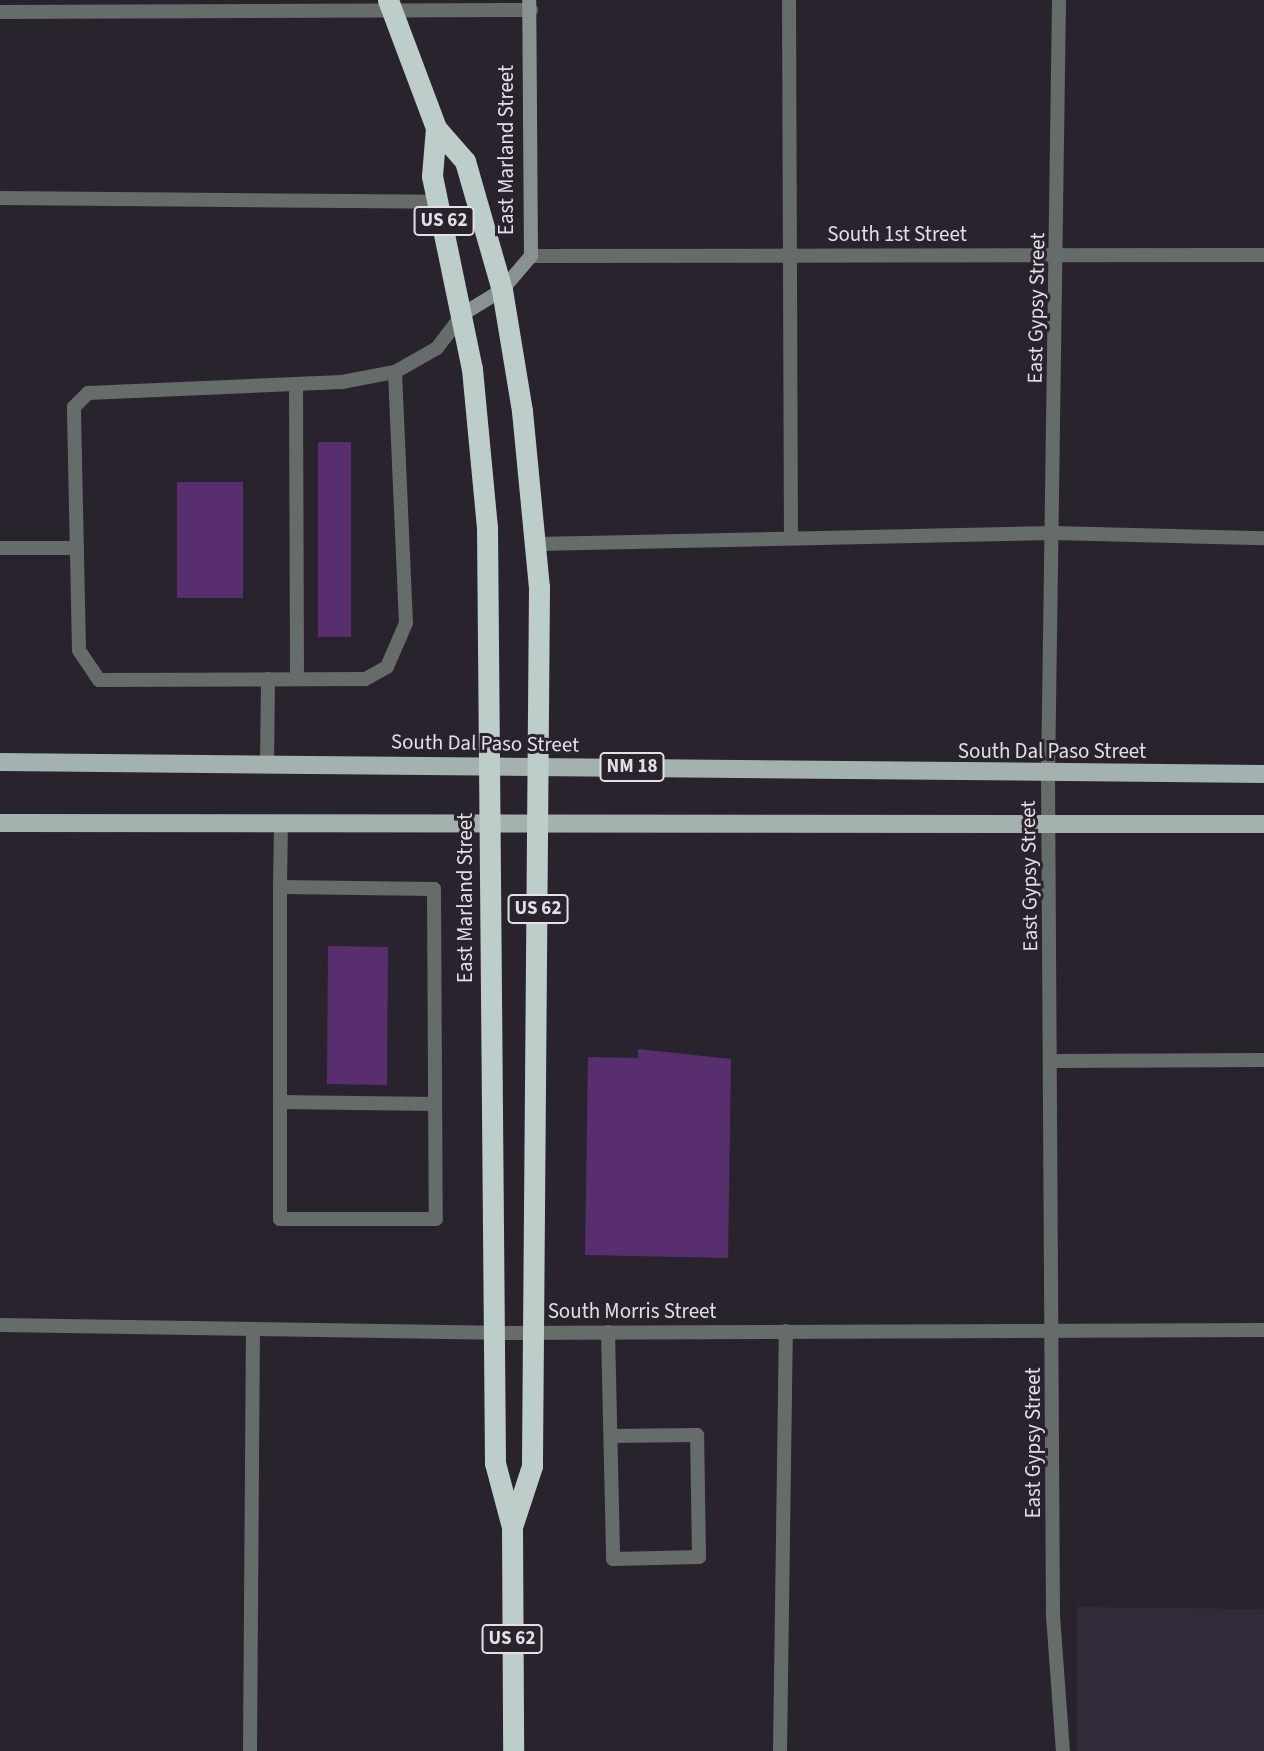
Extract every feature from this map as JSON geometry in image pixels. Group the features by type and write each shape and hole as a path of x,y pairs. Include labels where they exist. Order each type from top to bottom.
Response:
{"highway":[{"name":"US 62","path":"391,6 436,128 465,161 502,290"},
{"name":"US 62","path":"436,128 432,177 463,314"},
{"name":"East Marland Street","path":"502,290 536,544 539,766 532,1466 512,1527"},
{"name":"East Marland Street","path":"463,314 487,527 495,1463 512,1527 513,1751"}],"main road":[{"name":"South Dal Paso Street","path":"0,762 539,766 1048,775 1264,774"},
{"path":"0,822 490,824 538,827 1264,824"}],"street":[{"path":"789,0 791,538"},
{"name":"East Gypsy Street","path":"1059,0 1058,254 1048,775 1054,1061 1053,1616 1063,1751"},
{"path":"0,12 530,5"},
{"name":"East Marland Street","path":"463,314 502,290 531,256 530,5"},
{"path":"0,198 439,202"},
{"name":"South 1st Street","path":"531,256 1264,255"},
{"path":"396,372 406,623 387,667 365,679 99,680 79,650 74,407 88,393 296,384 396,372 437,348 463,314"},
{"path":"296,384 297,679"},
{"path":"536,544 1053,533 1264,538"},
{"path":"0,548 77,548"},
{"path":"267,764 268,679"},
{"path":"280,887 434,889 436,1219 280,1219 280,887 281,824"},
{"path":"1054,1061 1264,1060"},
{"path":"280,1102 435,1104"},
{"name":"South Morris Street","path":"0,1325 495,1333 1264,1330"},
{"path":"250,1751 253,1329"},
{"path":"780,1751 786,1331"},
{"path":"608,1332 613,1559 699,1558 696,1435 612,1436"}],"shaded area":[{"path":"1077,1607 1264,1609 1264,1751 1077,1751"}],"building":[{"path":"318,442 351,442 351,637 318,637"},
{"path":"177,482 243,482 243,598 177,598"},
{"path":"328,946 388,947 387,1085 327,1084"},
{"path":"638,1049 731,1059 728,1258 585,1255 588,1057 638,1058"}]}
